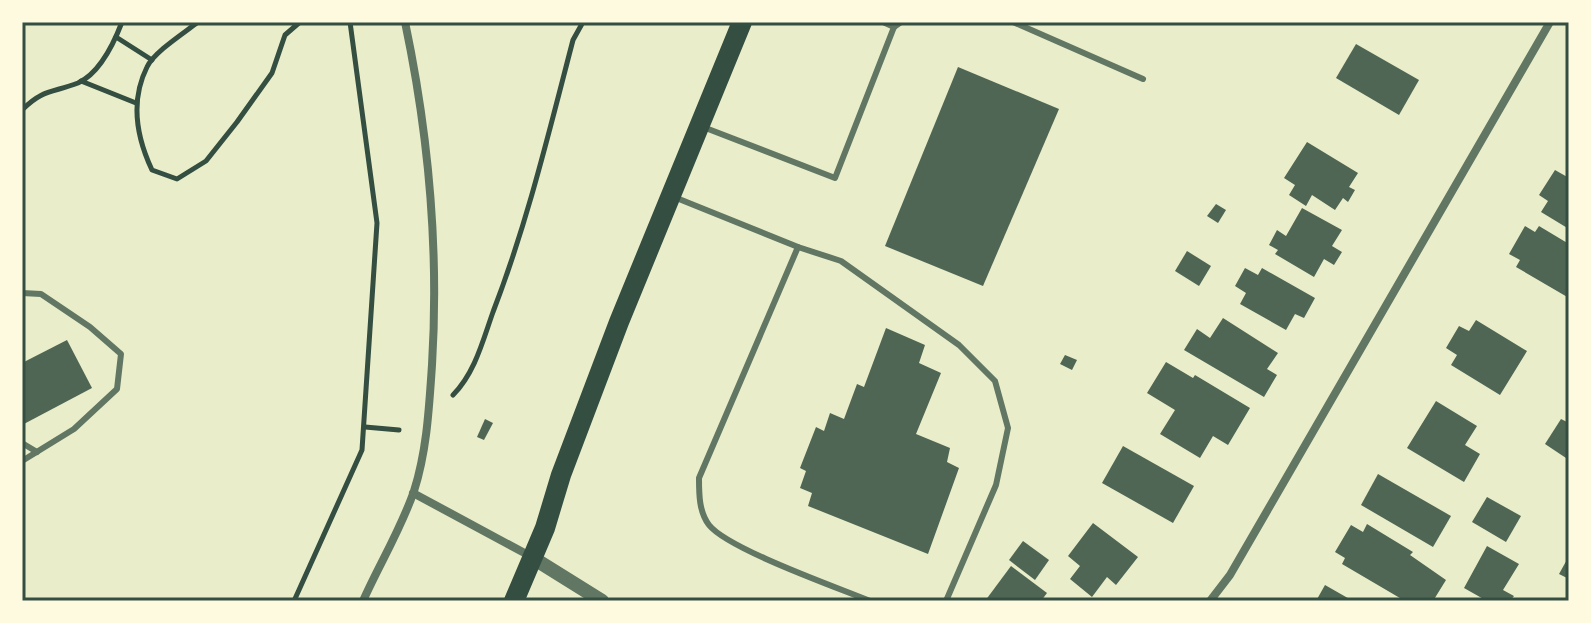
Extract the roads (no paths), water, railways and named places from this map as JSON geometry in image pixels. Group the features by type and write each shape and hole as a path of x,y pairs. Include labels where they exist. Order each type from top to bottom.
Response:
{"main road":[{"path":"514,601 670,195 742,22"}],"street":[{"path":"363,601 413,493 426,444 428,422 436,257 427,147 405,22"},
{"path":"1210,601 1230,575 1550,22"},
{"path":"413,493 533,558 602,601"}],"lane":[{"path":"699,125 835,178 897,24 883,22"},
{"path":"1013,22 1143,79"},
{"path":"670,195 798,247 841,261 959,345 995,381 1008,428 996,485 946,601"},
{"path":"798,247 699,478 700,503 708,524 728,541 870,601"},
{"path":"22,293 41,294 90,327 121,354 117,389 74,429 22,461"},
{"path":"22,443 37,452"}]}
